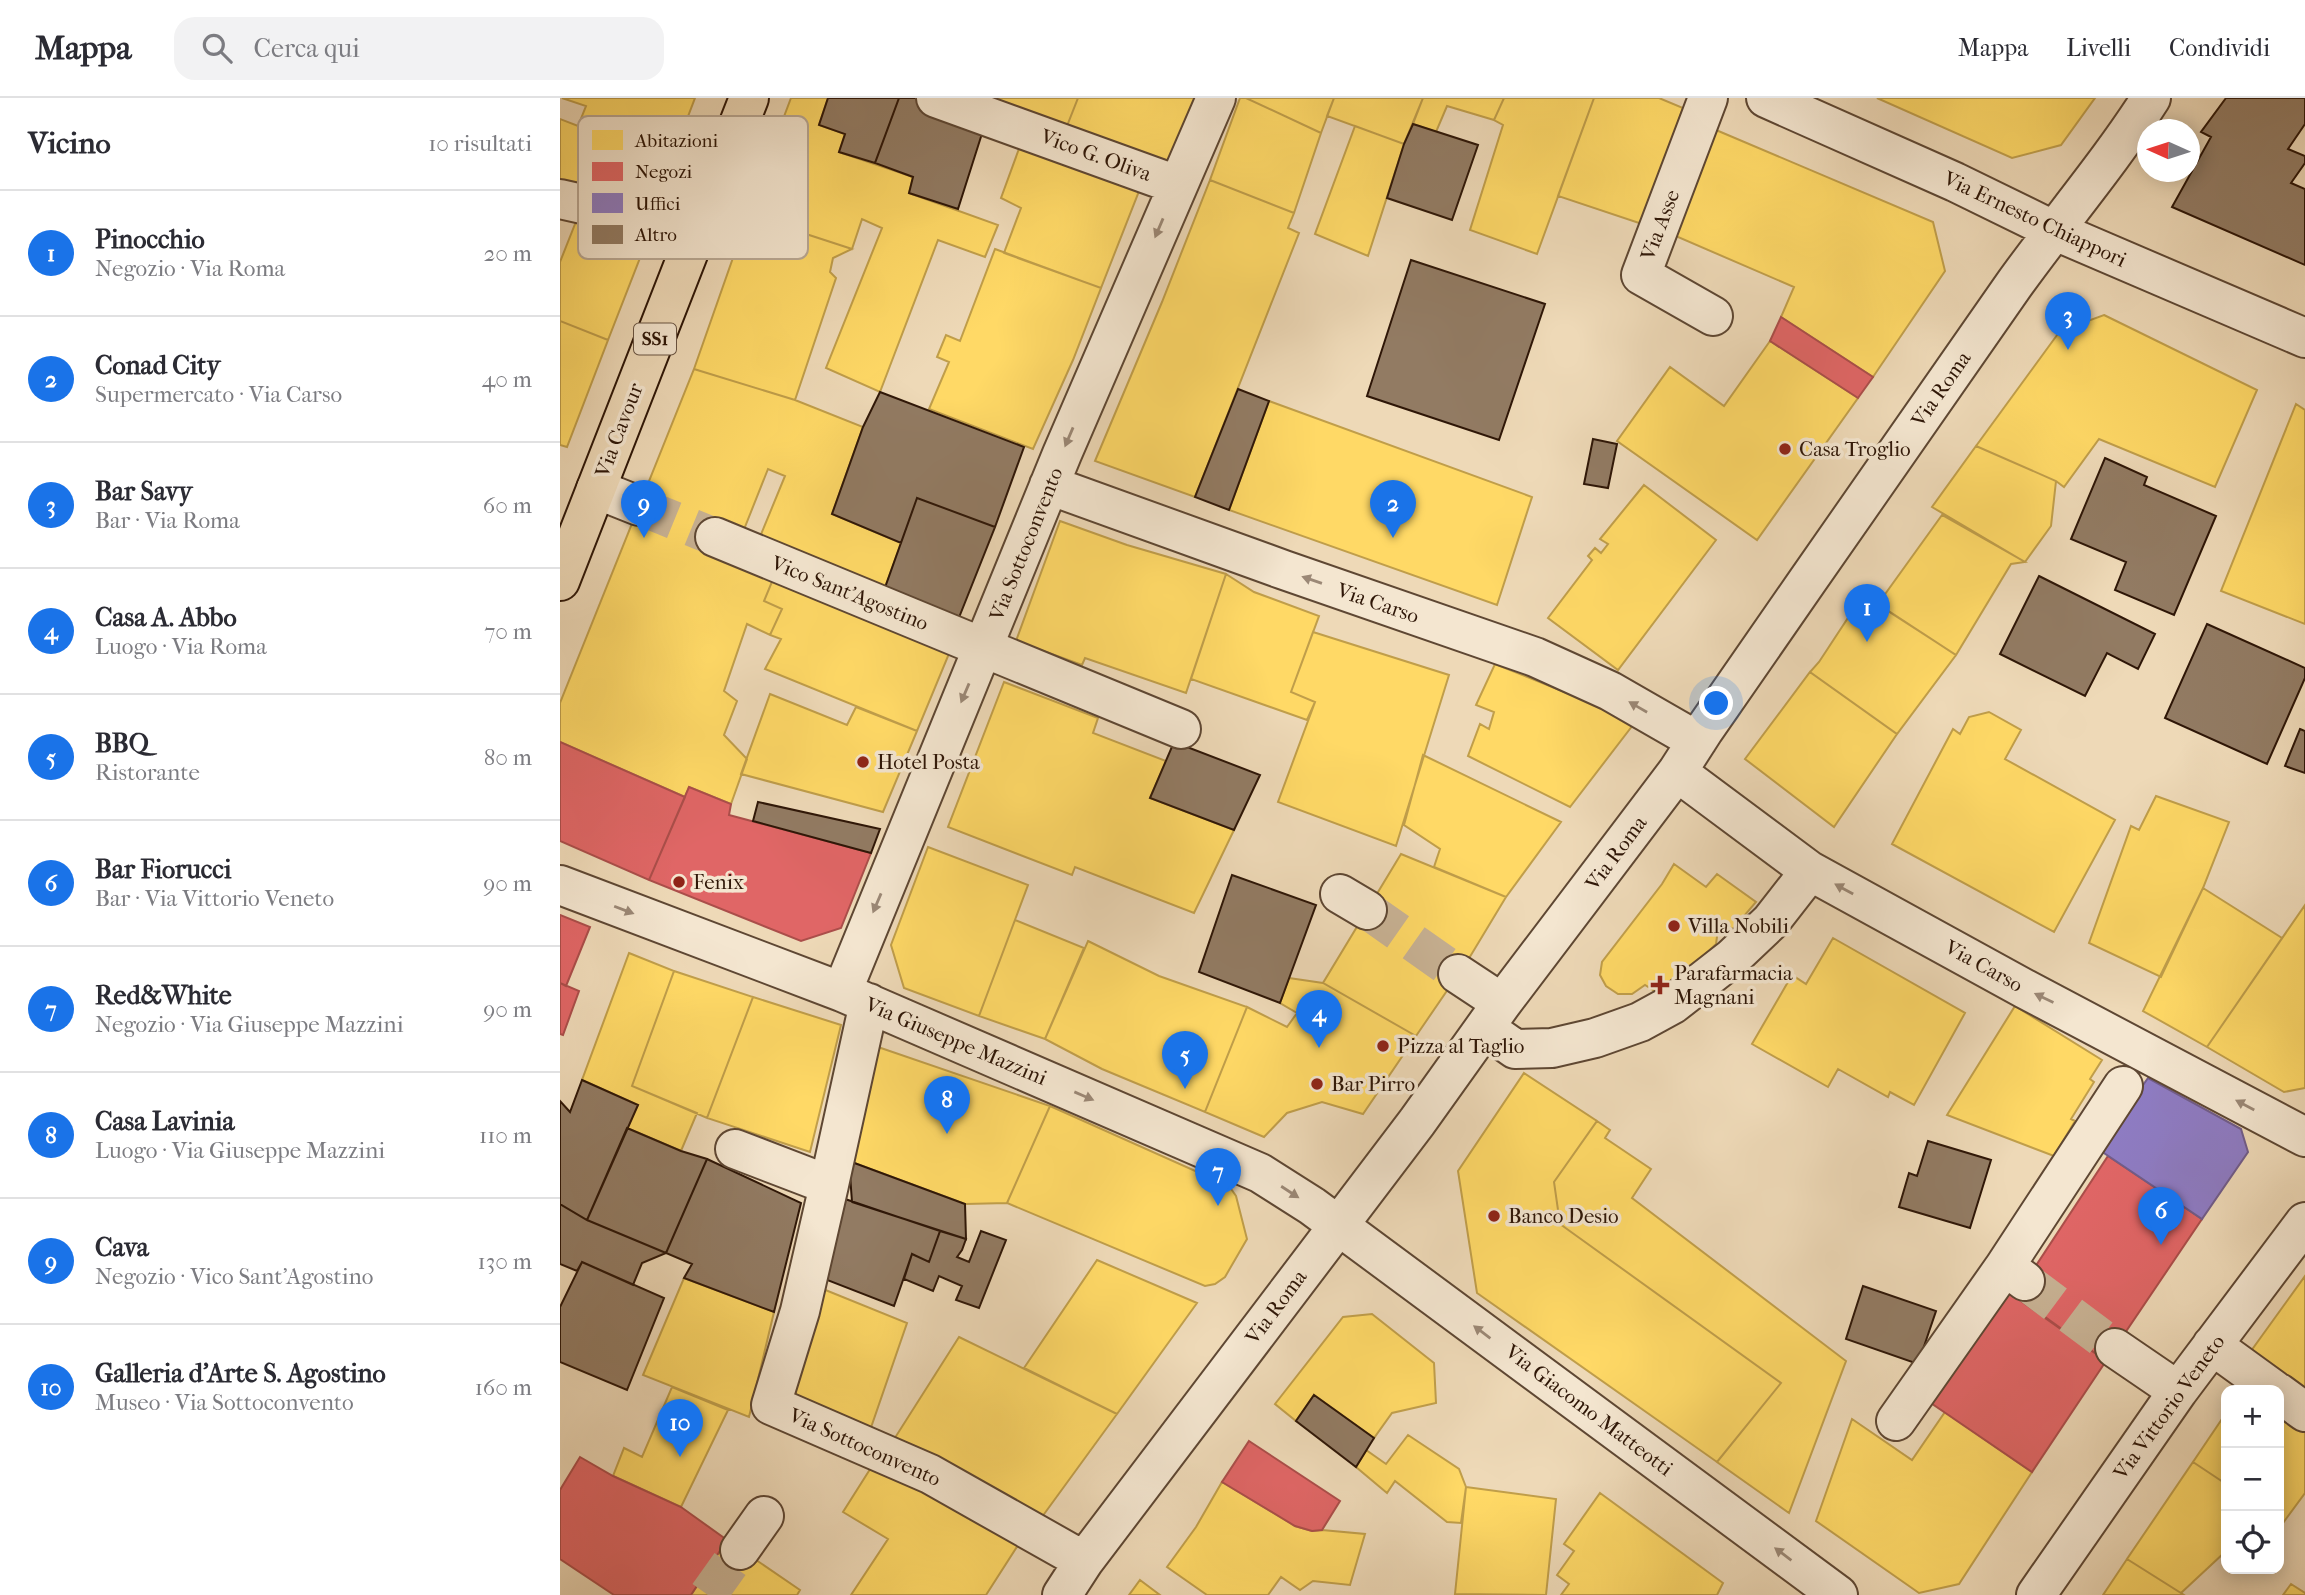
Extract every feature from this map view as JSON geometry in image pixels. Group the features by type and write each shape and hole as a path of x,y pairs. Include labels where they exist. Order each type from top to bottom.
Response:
{"main road":[{"name":"Via Cavour","path":"742,116 749,98"},
{"name":"Via Cavour","path":"560,581 686,259"}],"street":[{"name":"Vico G. Oliva","path":"936,98 1177,185"},
{"name":"Via Sottoconvento","path":"1084,1562 930,1474 771,1405 800,1311 862,1045 855,997 984,648 1049,485 1216,98"},
{"name":"Via Asse","path":"1708,98 1641,275 1713,316"},
{"name":"Via Ernesto Chiappori","path":"1766,98 1955,181 2053,230 2305,338"},
{"name":"Via Roma","path":"1062,1595 1687,756 2053,230 2125,138 2151,98"},
{"path":"560,200 578,204"},
{"name":"Via Carso","path":"1049,485 1296,575 1535,657 1609,691 1687,756 1810,871 2305,1137"},
{"path":"596,489 639,506"},
{"name":"Vico Sant'Agostino","path":"715,537 1181,729"},
{"path":"1458,974 1493,1016 1515,1049 1552,1048 1595,1038 1640,1022 1673,1004 1732,958 1771,921 1810,871"},
{"name":"Via Giuseppe Mazzini","path":"560,886 855,997 1260,1173 1338,1226"},
{"path":"1896,1421 2015,1274 2123,1086"},
{"path":"735,1149 829,1185"},
{"name":"Via Vittorio Veneto","path":"2036,1595 2178,1391 2305,1222"},
{"name":"Via Giacomo Matteotti","path":"1338,1226 1838,1595"},
{"path":"2212,1345 2267,1385"},
{"path":"2115,1348 2178,1391"},
{"path":"2284,1397 2305,1412"},
{"path":"740,1550 764,1516"}],"building: Abitazioni":[{"path":"562,98 695,98 688,116 582,116 586,106"},
{"path":"791,98 828,98 819,125 845,134 839,152 913,177 909,193 998,225 985,257 938,240 880,392 826,368 882,228 862,219 852,249 808,235 808,116 784,116"},
{"path":"995,98 1078,98 1065,131 992,106"},
{"path":"1078,98 1196,98 1169,162 1065,131"},
{"path":"1240,98 1246,98 1321,133 1294,213 1210,180"},
{"path":"1246,98 1334,98 1321,133"},
{"path":"1334,98 1423,98 1404,144 1327,116"},
{"path":"1423,98 1504,98 1494,120 1447,106 1436,132 1413,124"},
{"path":"1504,98 1594,98 1537,254 1470,230 1503,125 1494,120"},
{"path":"1594,98 1659,98 1683,108 1642,224 1558,196"},
{"path":"1877,98 2095,98 2061,145 2012,158"},
{"path":"560,119 578,126 578,194 560,190"},
{"path":"1355,126 1404,144 1368,256 1315,234"},
{"path":"1716,130 1933,222 1945,271 1873,377 1781,317 1794,287 1671,234"},
{"path":"1020,146 1141,186 1101,288 1004,253 1021,208 1001,198"},
{"path":"1210,180 1294,213 1288,228 1299,233 1195,497 1095,461"},
{"path":"578,217 578,259 640,259 608,340 560,321 560,262"},
{"path":"808,235 852,249 833,258 830,272 836,278 795,400 694,369 733,259 808,259"},
{"path":"995,249 1101,288 1073,360 1033,449 929,409 949,362 937,357 946,335 960,341"},
{"path":"2104,315 2257,390 2215,487 2099,439 2064,487 1976,446 2060,331"},
{"path":"560,321 608,340 567,447 560,445"},
{"name":"Casa Troglio","path":"1770,341 1858,398 1757,540 1617,441 1670,367 1724,406"},
{"path":"694,369 795,400 863,427 832,514 901,543 882,596 755,549 785,476 768,469 741,537 776,572 764,601 782,609 770,635 747,624 724,691 737,701 724,735 747,759 731,804 689,787 685,797 560,742 560,703"},
{"path":"1269,401 1532,497 1497,605 1229,510"},
{"path":"2296,404 2305,410 2305,624 2221,591"},
{"path":"1976,446 2056,481 2051,526 2025,562 1932,507"},
{"path":"1644,485 1716,540 1618,670 1548,618 1592,560 1588,556 1595,548 1601,553 1608,544 1600,539"},
{"path":"1942,515 2025,562 2011,564 1956,655 1878,604"},
{"path":"1060,521 1127,545 1226,574 1186,693 1085,658 1082,665 1016,641"},
{"path":"776,572 953,644 917,731 765,669 781,639 770,635 782,609 764,601"},
{"path":"1226,574 1254,592 1319,616 1291,692 1315,702 1307,720 1191,679"},
{"path":"1863,595 1956,655 1897,734 1810,672"},
{"path":"1313,632 1449,675 1396,846 1278,802 1315,702 1291,692"},
{"path":"1495,664 1636,721 1570,807 1468,756 1480,724 1489,729 1494,712 1476,705"},
{"path":"1810,672 1897,734 1834,827 1745,759"},
{"path":"1004,682 1098,718 1093,733 1166,761 1150,798 1234,830 1194,913 1075,867 1072,875 948,827"},
{"path":"770,694 847,725 856,707 917,731 883,812 741,774"},
{"path":"1989,712 2021,730 2005,759 2115,820 2054,932 1892,844 1953,729 1960,734 1969,717"},
{"path":"1423,755 1561,822 1506,897 1434,867 1440,849 1404,825"},
{"path":"2156,796 2229,822 2203,888 2161,977 2089,943 2131,826 2139,830"},
{"path":"928,847 1028,885 979,1016 904,988 891,945"},
{"path":"1401,854 1506,897 1468,960 1416,1036 1323,983"},
{"name":"Villa Nobili","path":"1674,864 1706,887 1717,874 1756,902 1733,929 1719,922 1716,944 1673,985 1656,992 1645,985 1632,994 1618,994 1606,986 1600,975 1602,962 1662,884"},
{"path":"2203,888 2282,938 2207,1047 2143,1011"},
{"path":"2305,905 2305,1088 2284,1092 2207,1047"},
{"path":"1015,920 1084,948 1045,1039 979,1016"},
{"path":"1833,938 1965,1013 1914,1105 1890,1092 1888,1097 1838,1069 1828,1087 1752,1044 1792,975 1806,984"},
{"path":"1088,941 1159,976 1247,1007 1205,1112 1102,1069 1045,1039"},
{"path":"629,953 674,971 632,1086 697,1113 681,1151 627,1128 638,1105 582,1080"},
{"path":"674,971 753,997 707,1118 632,1086"},
{"path":"1289,978 1323,983 1416,1036 1363,1114 1322,1102 1287,1113 1264,1137 1205,1112 1247,1007 1287,1027 1297,1013 1280,1003"},
{"path":"753,997 841,1025 810,1152 707,1118"},
{"path":"2015,1006 2102,1060 2090,1079 2094,1082 2071,1119 2075,1121 2054,1156 1947,1115"},
{"path":"878,1047 1050,1106 1007,1203 965,1204 849,1161"},
{"path":"1524,1073 1597,1121 1554,1182 1560,1224 1781,1383 1717,1462 1477,1293 1458,1171"},
{"path":"1050,1106 1229,1186 1236,1196 1247,1239 1225,1277 1215,1284 1205,1286 1007,1203"},
{"path":"1597,1121 1610,1130 1605,1138 1651,1169 1632,1198 1846,1361 1789,1513 1717,1462 1781,1383 1560,1224 1554,1182"},
{"path":"1097,1260 1197,1303 1117,1414 1024,1368"},
{"path":"2305,1276 2305,1389 2251,1351"},
{"path":"684,1278 774,1312 749,1417 643,1375"},
{"path":"818,1287 907,1323 867,1439 782,1398"},
{"path":"1372,1314 1434,1363 1436,1403 1392,1413 1374,1438 1314,1395 1296,1421 1275,1404 1343,1317"},
{"path":"959,1337 1117,1414 1039,1521 891,1444"},
{"path":"672,1387 728,1410 681,1507 613,1476 624,1448 642,1457"},
{"path":"2284,1409 2305,1424 2305,1493 2284,1522"},
{"path":"1945,1412 2032,1472 1959,1584 1919,1593 1816,1521 1852,1419 1912,1460"},
{"path":"2221,1420 2221,1481 2193,1462"},
{"path":"1408,1435 1459,1469 1466,1487 1461,1523 1447,1522 1395,1481 1387,1493 1356,1467 1366,1450 1386,1464"},
{"path":"879,1455 1022,1539 986,1595 851,1595 888,1539 843,1512"},
{"path":"2193,1462 2221,1481 2221,1556 2181,1593 2127,1559"},
{"path":"1222,1482 1295,1526 1312,1531 1365,1534 1350,1585 1313,1581 1300,1590 1281,1577 1268,1595 1207,1595 1167,1567 1196,1527"},
{"path":"1466,1487 1556,1499 1546,1595 1455,1594"},
{"path":"1600,1493 1723,1583 1717,1595 1561,1595 1569,1584 1557,1575 1574,1551 1564,1544"},
{"path":"727,1540 800,1590 797,1595 691,1595"},
{"path":"2127,1559 2181,1593 2184,1595 2103,1595"},
{"path":"1140,1580 1160,1595 1129,1595"},
{"path":"2291,1584 2305,1593 2305,1595 2283,1595"}],"building: Negozi":[{"path":"1781,317 1873,377 1858,398 1770,341"},
{"path":"560,742 685,797 649,880 560,841"},
{"path":"689,787 731,804 729,815 871,853 841,928 801,941 649,880"},
{"path":"560,915 590,927 566,986 560,983"},
{"path":"560,983 579,991 563,1035 560,1034"},
{"path":"2108,1156 2202,1219 2106,1361 2016,1296"},
{"path":"2004,1289 2106,1361 2032,1472 1925,1399"},
{"path":"1249,1441 1340,1501 1322,1530 1312,1531 1295,1526 1222,1482"},
{"path":"580,1457 613,1476 681,1507 727,1540 691,1595 614,1595 560,1559 560,1490"}],"building: Uffici":[{"path":"2148,1078 2241,1129 2248,1152 2202,1219 2098,1149"}],"building: Altro":[{"path":"828,98 899,98 875,163 839,152 845,134 819,125"},
{"path":"899,98 918,98 986,121 958,209 909,193 913,177 875,163"},
{"path":"2226,98 2305,98 2305,124 2288,149 2305,156 2305,163 2291,183 2305,189 2305,265 2172,207 2186,182 2200,182 2200,157 2211,137 2201,132"},
{"path":"1413,124 1478,145 1452,220 1387,198"},
{"path":"1411,260 1545,304 1499,440 1367,396"},
{"path":"1238,389 1269,401 1229,510 1195,497"},
{"path":"880,392 1024,447 995,527 917,498 901,543 832,514 863,427"},
{"path":"1593,439 1617,444 1608,488 1584,484"},
{"path":"2105,458 2147,477 2144,485 2216,516 2174,615 2115,590 2126,562 2071,539"},
{"path":"917,498 995,527 956,625 882,596"},
{"path":"2039,576 2155,634 2138,669 2107,653 2085,696 2000,654"},
{"path":"2207,624 2305,668 2305,678 2267,764 2165,718"},
{"path":"2300,729 2305,731 2305,773 2285,766"},
{"path":"1174,742 1260,775 1234,830 1150,798"},
{"path":"758,802 880,829 871,853 753,821"},
{"path":"1232,875 1316,905 1280,1003 1199,972"},
{"path":"582,1080 638,1105 587,1220 560,1204 560,1101 570,1112"},
{"path":"627,1128 707,1159 666,1253 587,1220"},
{"path":"1928,1141 1991,1160 1970,1228 1899,1207 1909,1173 1917,1176"},
{"path":"707,1159 801,1203 774,1312 684,1278 692,1264 666,1253"},
{"path":"849,1161 965,1204 966,1239 852,1202"},
{"path":"845,1199 940,1231 929,1262 912,1254 894,1306 822,1278"},
{"path":"560,1204 587,1220 666,1253 642,1263 633,1285 582,1262 577,1271 560,1264"},
{"path":"940,1231 966,1239 957,1257 969,1262 981,1231 1006,1240 979,1308 956,1300 962,1286 939,1276 933,1291 904,1279 912,1254 929,1262"},
{"path":"582,1262 664,1298 627,1390 560,1362 560,1307"},
{"path":"1863,1286 1936,1311 1918,1364 1846,1339"},
{"path":"1314,1395 1374,1438 1356,1467 1296,1421"}],"tunnel":[{"path":"639,506 715,537"},
{"path":"1367,910 1458,974"},
{"path":"2025,1281 2115,1348"},
{"path":"708,1595 740,1550"}],"place":[{"name":"Bar Savy","path":"2068,350"},
{"name":"Casa Troglio","path":"1785,449"},
{"name":"Cava","path":"644,538"},
{"name":"Conad City","path":"1393,538"},
{"name":"Pinocchio","path":"1867,642"},
{"name":"Hotel Posta","path":"863,762"},
{"name":"Fenix","path":"679,882"},
{"name":"Villa Nobili","path":"1674,926"},
{"name":"Parafarmacia Magnani","path":"1660,985"},
{"name":"Pizza al Taglio","path":"1383,1046"},
{"name":"Casa A. Abbo","path":"1319,1048"},
{"name":"Bar Pirro","path":"1317,1084"},
{"name":"BBQ","path":"1185,1089"},
{"name":"Casa Lavinia","path":"947,1134"},
{"name":"Red&White","path":"1218,1206"},
{"name":"Banco Desio","path":"1494,1216"},
{"name":"Bar Fiorucci","path":"2161,1245"},
{"name":"Galleria d'Arte S. Agostino","path":"680,1457"}]}
